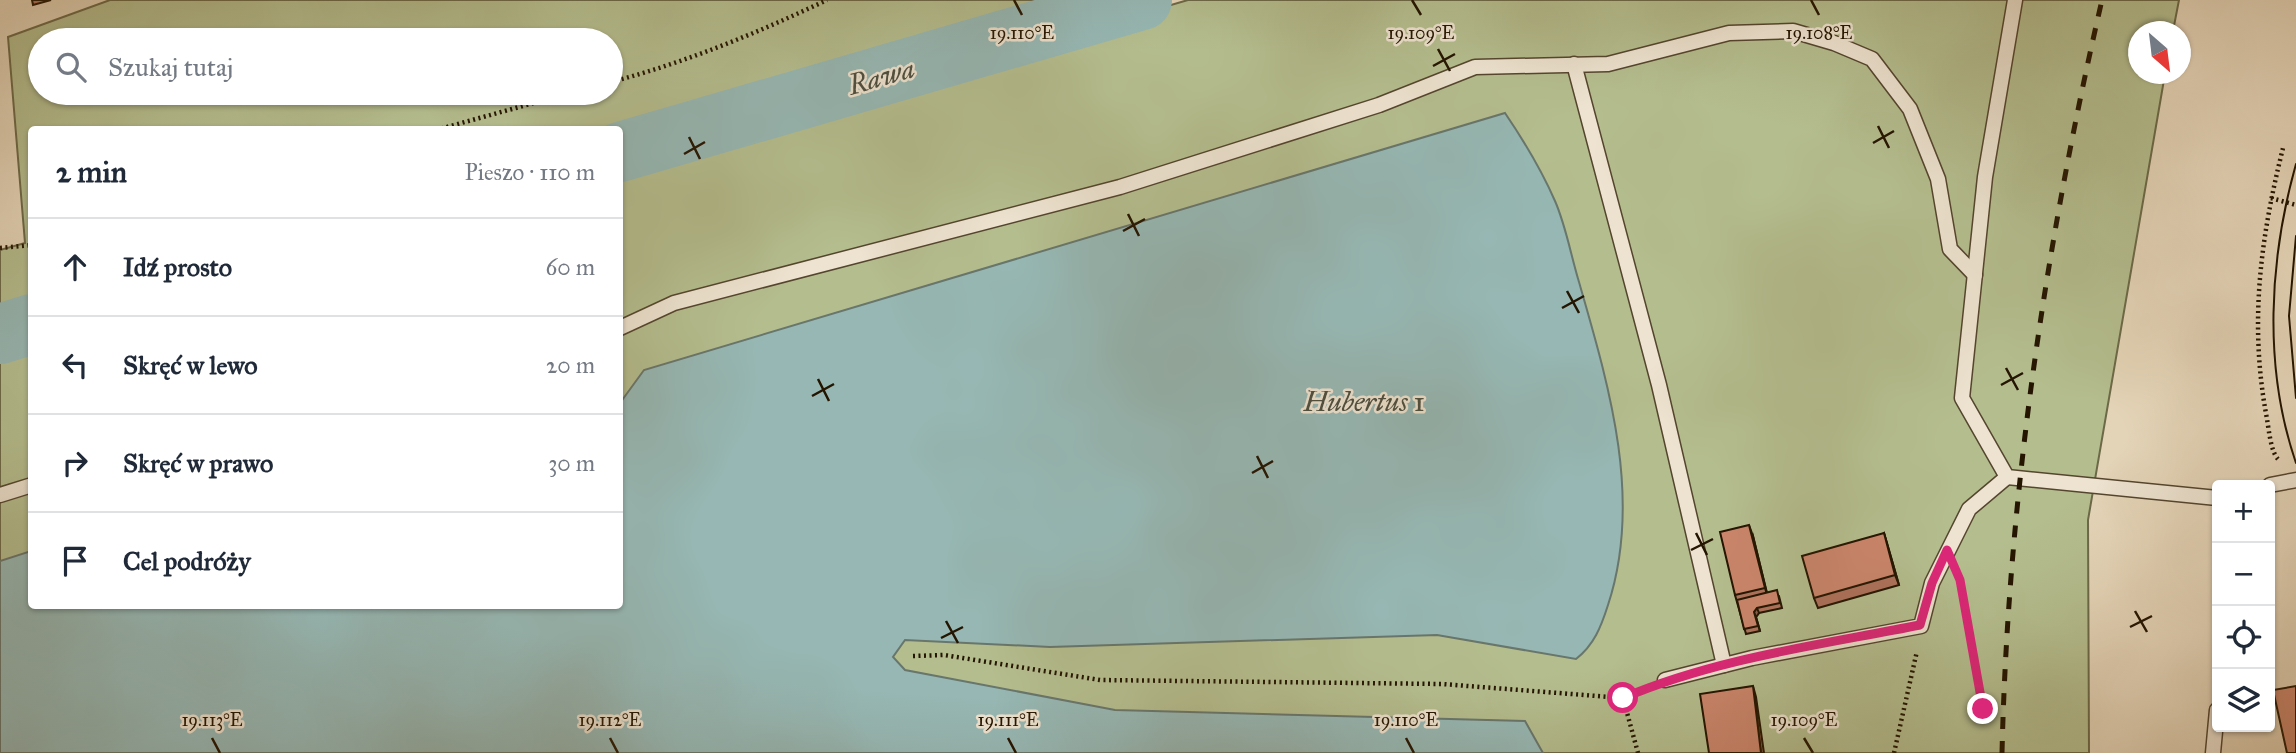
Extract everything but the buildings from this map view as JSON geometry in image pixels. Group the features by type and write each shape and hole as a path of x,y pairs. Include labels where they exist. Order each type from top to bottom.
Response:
{"lane":[{"path":"2007,477 1962,398 1985,177 2015,0"},
{"path":"623,327 674,303 1120,187 1379,105 1475,67 1608,64 1729,33 1793,31 1834,43 1872,60 1910,109 1938,179 1950,249 1975,275"},
{"path":"1574,64 1666,410 1724,665"},
{"path":"1665,680 1724,665 1920,625 1932,583 1969,509 2007,477 2212,498"},
{"path":"2275,484 2296,480"},
{"path":"0,495 28,486"},
{"path":"2213,753 2215,732"}],"path":[{"path":"623,79 666,68 752,35 827,0"},
{"path":"450,126 527,105"},
{"path":"2283,148 2259,265 2260,382 2275,459 2285,458"},
{"path":"2271,198 2296,205"},
{"path":"0,248 28,245"},
{"path":"1947,550 1960,580 1983,709"},
{"path":"1894,753 1920,625"},
{"path":"913,656 944,655 1100,680 1442,684 1623,698 1665,680"},
{"path":"1623,698 1638,753"}],"green space":[{"path":"110,0 1091,0 623,135 623,126 28,126 28,318 0,326 0,250 25,243 8,37 28,30 28,105 623,105 623,28 33,28"},
{"path":"1188,0 2179,0 2175,21 2128,21 2128,84 2163,84 2088,520 2089,753 0,753 0,348 28,339 28,609 623,609 623,165"}],"water":[{"name":"Hubertus 1","path":"1505,113 1538,166 1559,211 1601,361 1618,443 1622,484 1618,565 1603,621 1592,642 1576,659 1437,635 1050,647 905,640 893,657 905,670 1115,710 1525,721 1543,753 0,753 0,561 28,552 28,609 623,609 623,399 644,370"}],"waterway":[{"name":"Rawa","path":"623,151 1142,0"},
{"name":"Rawa","path":"0,334 28,325"}],"tram line":[{"path":"2296,164 2280,238 2274,313 2278,389 2285,427 2296,463"},
{"path":"2296,236 2289,316 2296,398"}],"railway":[{"path":"2002,753 2012,563 2033,374 2063,186 2102,0"}],"route":[{"path":"1623,698 1665,680 1752,658 1920,625 1932,583 1947,550 1960,580 1983,709"}]}
